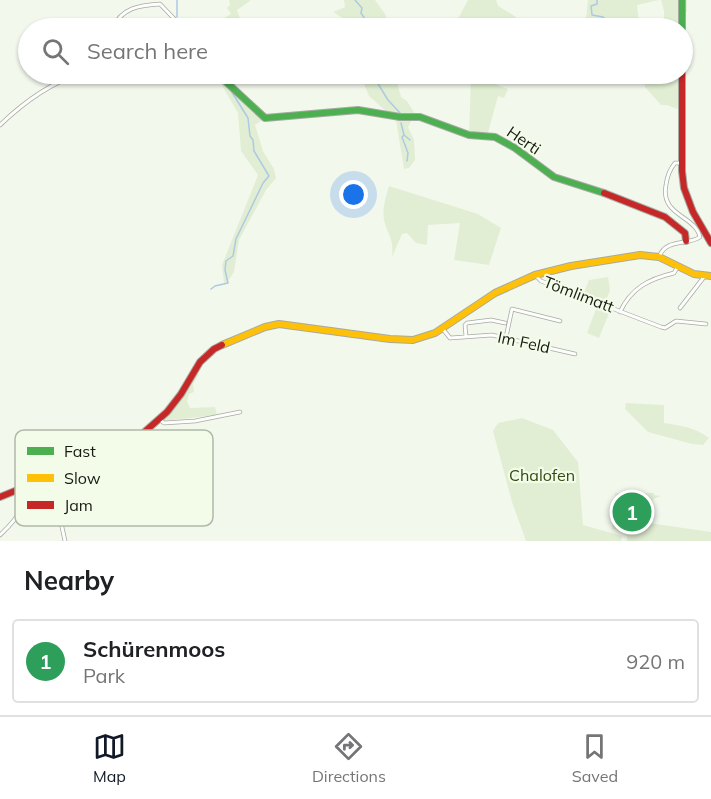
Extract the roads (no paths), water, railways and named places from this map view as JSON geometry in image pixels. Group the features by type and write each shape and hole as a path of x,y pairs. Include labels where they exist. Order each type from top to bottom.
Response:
{"street":[{"path":"682,0 682,18"},
{"path":"118,18 134,8 160,4 173,18"},
{"path":"0,125 12,113 54,84"},
{"name":"Herti","path":"228,84 265,118 358,110 400,117 420,117 469,135 495,137 515,147 554,177 665,217 685,233 686,241"},
{"path":"682,84 683,179 689,203 711,243"},
{"path":"659,257 665,247 700,237 699,233 671,207 665,192 666,181 673,165 682,163"},
{"path":"145,430 160,420 176,402 196,368 209,353 221,345 265,327 276,324 292,325 405,340 427,336 495,293 535,275 556,269 644,254 659,257 694,274 708,276"},
{"name":"Tömlimatt","path":"535,275 541,281 620,312 626,298 633,291 656,277 674,273 678,266"},
{"path":"680,308 708,276"},
{"path":"507,337 512,309 560,321"},
{"path":"620,312 661,327 676,321 706,324"},
{"path":"466,337 465,325 467,323 490,320 505,323"},
{"name":"Im Feld","path":"442,328 450,338 492,335 575,354"},
{"path":"160,420 164,423 195,421 240,412"},
{"path":"0,497 15,490"},
{"path":"0,535 15,517"},
{"path":"62,526 65,541"}],"waterway":[{"path":"177,0 177,17"},
{"path":"355,0 362,8 361,13 364,18"},
{"path":"597,0 597,4 591,6 592,15 604,18"},
{"path":"378,84 388,100 401,114"},
{"path":"211,289 228,283 225,270 226,261 233,256 236,239 263,183 269,176 254,151 248,118 228,86"},
{"path":"401,123 404,135 402,137 408,153 407,161"},
{"path":"404,135 410,140"}],"place":[{"name":"Schürenmoos","path":"632,512"}],"park label":[{"name":"Chalofen","path":"542,475"}]}
